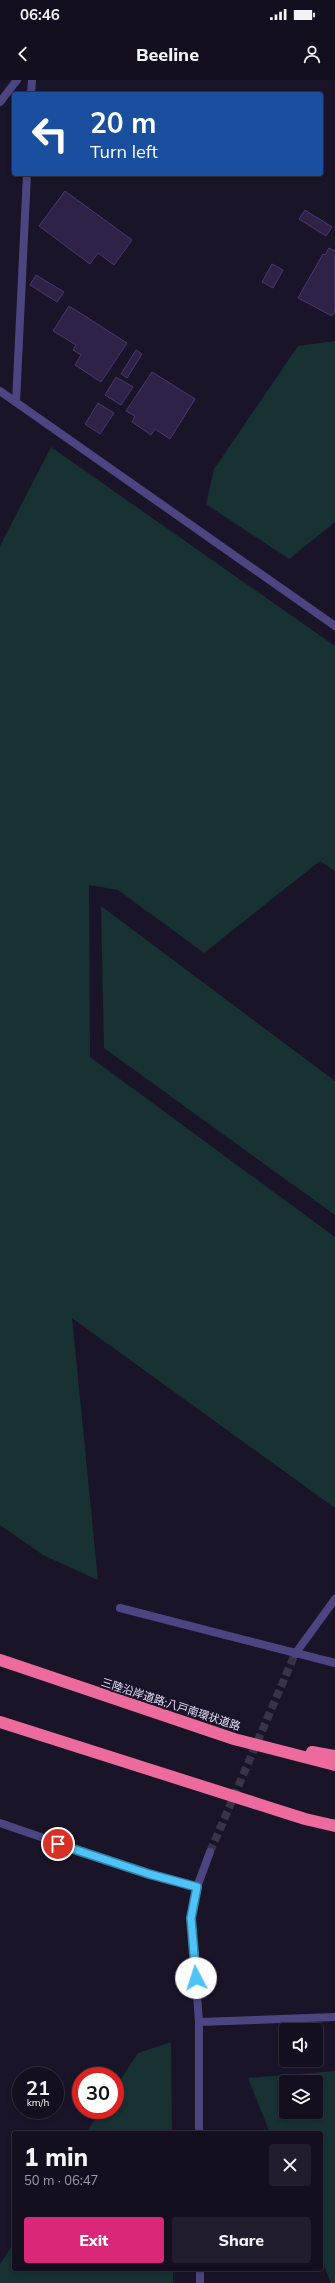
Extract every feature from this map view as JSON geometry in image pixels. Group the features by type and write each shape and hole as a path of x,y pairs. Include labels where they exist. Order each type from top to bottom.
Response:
{"highway":[{"name":"三陸沿岸道路;八戸南環状道路","path":"0,1660 234,1739 335,1766"},
{"path":"0,1722 305,1820 335,1826"},
{"path":"234,1739 335,1756"}],"street":[{"path":"0,102 17,80"},
{"path":"31,92 32,80"},
{"path":"16,402 27,176"},
{"path":"0,391 335,626"},
{"path":"295,1654 335,1599"},
{"path":"120,1608 335,1663"},
{"path":"0,1823 149,1874 197,1887"},
{"path":"200,2131 199,2022 191,1918 197,1887 210,1852"},
{"path":"199,2022 335,2017"},
{"path":"200,2271 200,2283"}],"green space":[{"path":"335,341 335,522 289,559 206,504 214,469 298,346"},
{"path":"51,447 335,646 335,871 320,861 204,953 118,890 89,885 90,1057 335,1237 335,1508 72,1318 98,1580 43,1555 0,1525 0,546"},
{"path":"101,906 335,1081 335,1215 104,1048"},
{"path":"171,2042 172,2131 87,2131 95,2119 124,2119 124,2074 138,2053"},
{"path":"335,2071 335,2283 331,2283 323,2263 323,2131 269,2131 248,2078 279,2076 279,2119 323,2119 323,2075 285,2075"},
{"path":"12,2246 12,2271 173,2271 173,2283 0,2283 0,2264"}],"building":[{"path":"65,191 132,240 114,265 98,253 90,264 39,226"},
{"path":"305,210 332,227 326,236 299,219"},
{"path":"329,248 335,251 335,311 332,316 298,298 323,254 325,255"},
{"path":"272,264 283,270 273,288 262,282"},
{"path":"36,275 64,292 57,302 30,285"},
{"path":"69,306 127,343 101,382 75,365 81,355 73,350 76,345 53,331"},
{"path":"136,350 142,354 127,378 121,374"},
{"path":"152,372 195,399 170,439 155,429 151,435 132,422 135,416 126,411"},
{"path":"116,377 133,387 121,405 105,395"},
{"path":"98,403 114,413 100,434 85,424"}],"tunnel":[{"path":"210,1852 295,1654"}],"route":[{"path":"58,1844 149,1874 197,1887 191,1918 196,1978"}]}
